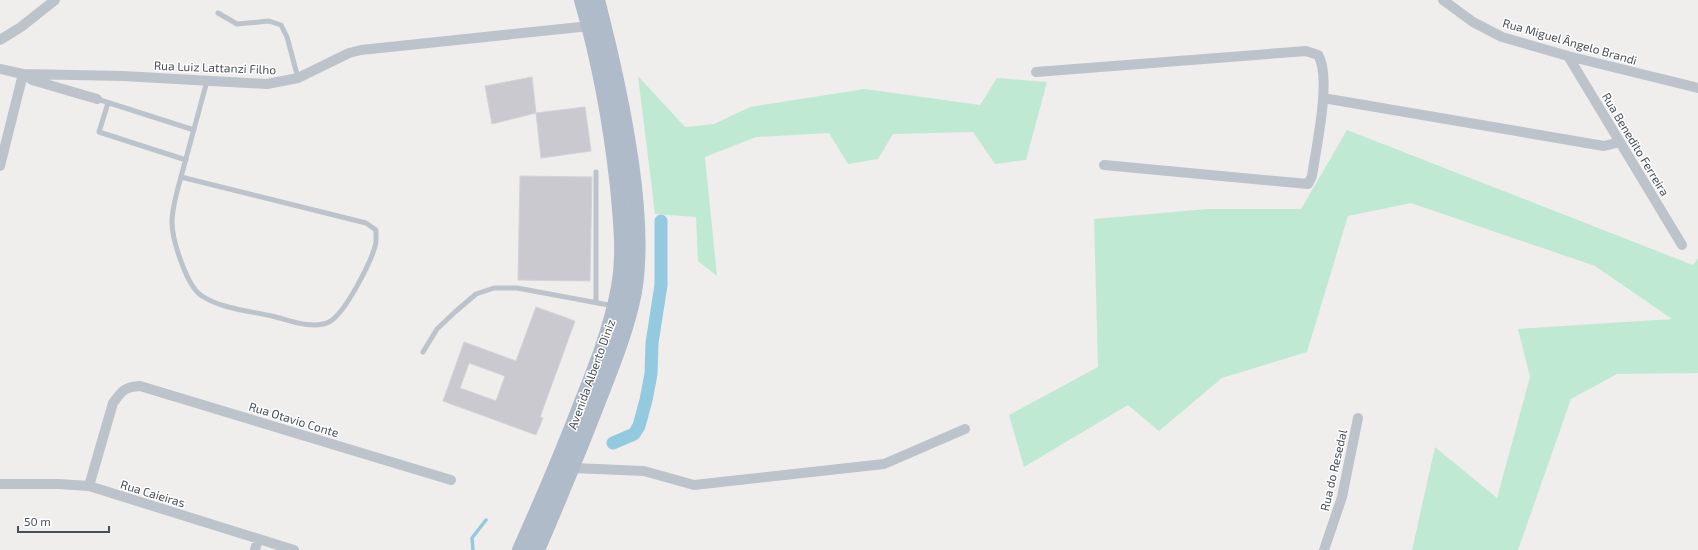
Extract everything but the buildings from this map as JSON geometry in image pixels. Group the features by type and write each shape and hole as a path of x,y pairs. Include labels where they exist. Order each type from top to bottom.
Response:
{"main road":[{"name":"Avenida Alberto Diniz","path":"520,550 561,456 598,363 619,286 622,259 621,223 614,152 605,90 590,26 582,0"},
{"name":"Avenida Alberto Diniz","path":"537,550 573,468 608,376 625,327 634,292 638,231 634,187 626,124 613,60 597,0"}],"street":[{"path":"0,40 21,27 55,0"},
{"name":"Rua Miguel Ângelo Brandi","path":"1444,0 1473,22 1502,37 1568,56 1698,88"},
{"name":"Rua Luiz Lattanzi Filho","path":"0,69 23,74 123,76 267,84 298,78 349,53 361,50 590,26"},
{"path":"1036,72 1306,51 1318,54 1321,59 1323,68 1323,98 1312,176 1308,184 1104,165"},
{"name":"Rua Benedito Ferreira","path":"1568,56 1682,245"},
{"path":"0,166 23,74 32,80 97,99"},
{"path":"1323,98 1604,146 1620,142"},
{"name":"Rua Otavio Conte","path":"89,486 112,403 121,392 128,387 140,386 451,480"},
{"name":"Rua do Resedal","path":"1324,550 1342,497 1358,418"},
{"path":"573,468 644,471 694,485 884,464 965,429"},
{"name":"Rua Caieiras","path":"0,484 59,484 89,486 294,550"},
{"path":"254,550 258,539"}],"lane":[{"path":"218,13 237,24 269,21 280,25 287,37 298,78"},
{"path":"181,177 366,223 376,230 376,242 365,271 338,314 329,322 313,325 220,304 201,296 189,282 178,251 172,222 181,177 207,81"},
{"path":"97,99 194,130"},
{"path":"108,103 99,132 186,160"},
{"path":"596,172 596,302"},
{"path":"423,352 437,329 455,312 476,294 494,288 517,288 614,306"}],"green space":[{"path":"638,76 685,127 714,124 750,107 865,89 980,105 997,78 1047,82 1026,160 995,164 973,132 893,134 878,159 848,164 829,133 756,137 705,157 717,276 698,261 696,217 655,214"},
{"path":"1347,130 1693,265 1698,258 1698,373 1617,374 1571,399 1518,550 1412,550 1435,447 1497,498 1530,377 1518,329 1672,319 1595,266 1411,203 1348,216 1307,352 1222,378 1159,431 1128,405 1024,467 1009,415 1098,367 1094,219 1207,209 1301,209"}],"waterway":[{"path":"613,443 634,434 639,426 646,400 651,374 652,343 661,285 661,221"},
{"path":"473,550 472,538 486,520"}]}
